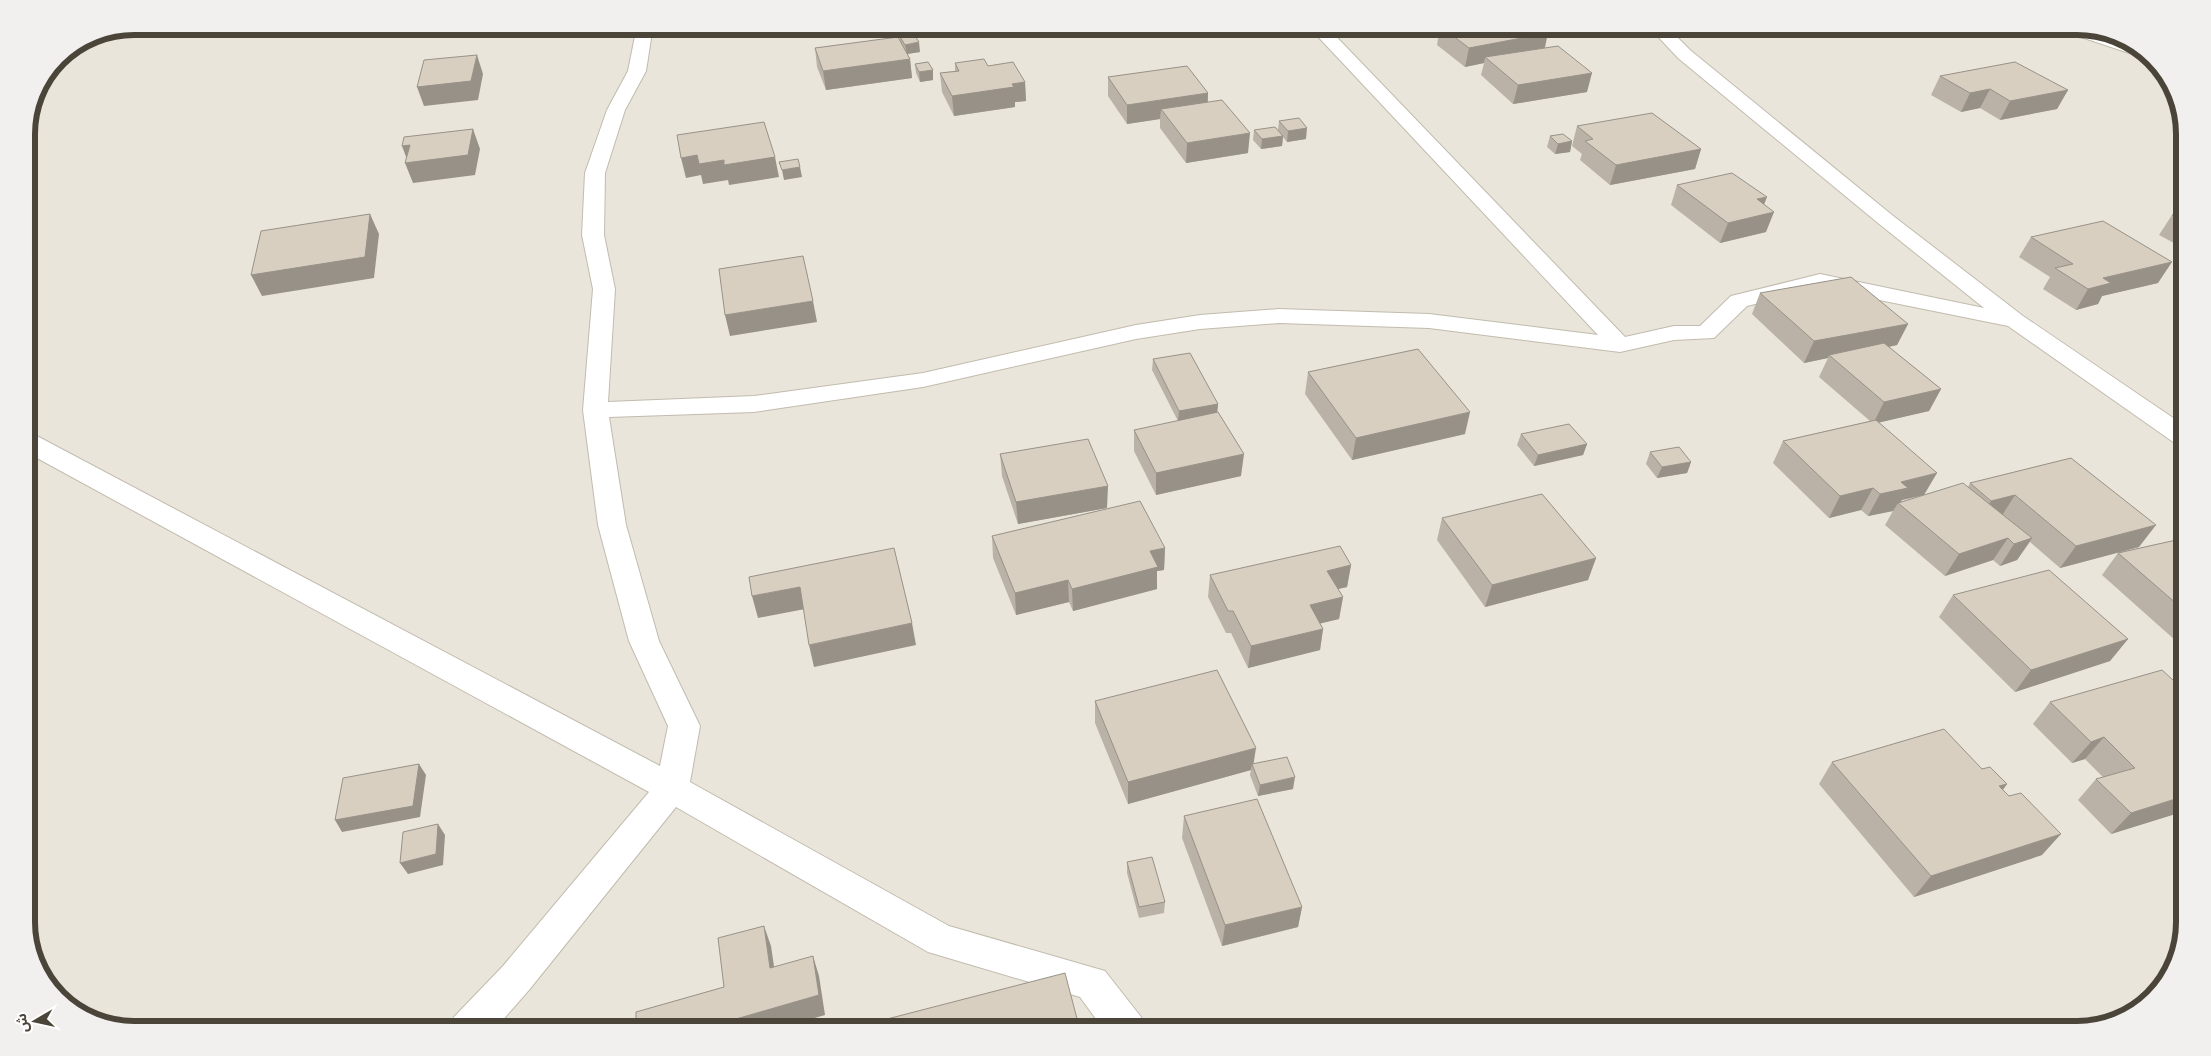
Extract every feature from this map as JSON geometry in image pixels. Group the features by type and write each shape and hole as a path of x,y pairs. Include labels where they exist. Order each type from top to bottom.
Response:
{"street":[{"path":"476,1021 516,978 672,788 684,726 644,641 612,525 596,410 604,289 593,235 595,173 616,110 637,71 644,35"},
{"path":"1325,35 1620,344"},
{"path":"1665,35 1684,54 1885,219 2015,321 2176,432"},
{"path":"2100,38 2121,45"},
{"path":"596,410 754,404 923,380 1136,332 1200,322 1280,316 1429,321 1620,344 1674,333 1706,333 1740,301 1820,281 2015,321"},
{"path":"35,446 672,788 941,940 1092,983 1120,1021"}],"shaded area":[{"path":"127,35 2077,35 2097,37 2121,45 2142,59 2159,79 2171,102 2176,127 2176,922 2174,942 2166,966 2147,992 2127,1008 2103,1018 2077,1021 134,1021 108,1018 90,1011 69,997 52,977 40,954 35,929 35,127 38,108 48,84 69,59 84,48 108,38"}],"building":[{"path":"899,35 914,35 919,42 905,45"},
{"path":"1452,35 1537,35 1469,48"},
{"path":"898,37 910,59 823,71 815,48"},
{"path":"1558,46 1592,73 1518,85 1485,57"},
{"path":"477,55 471,81 417,87 424,60"},
{"path":"984,59 988,66 1013,62 1025,82 1012,84 1014,87 952,96 940,73 959,71 955,63"},
{"path":"928,62 933,70 919,72 915,64"},
{"path":"2015,62 2068,90 2010,101 1990,89 1970,93 1940,76"},
{"path":"1187,66 1208,93 1127,105 1108,77"},
{"path":"1222,100 1250,133 1187,143 1161,109"},
{"path":"1652,113 1701,149 1616,165 1585,141 1593,139 1577,126"},
{"path":"1299,118 1307,128 1288,131 1279,121"},
{"path":"764,122 775,157 724,165 724,160 699,164 697,155 681,158 677,135"},
{"path":"1275,127 1283,136 1262,139 1254,130"},
{"path":"473,129 468,155 405,163 410,145 402,146 404,137"},
{"path":"1563,134 1572,141 1558,144 1550,136"},
{"path":"798,159 800,167 782,170 779,162"},
{"path":"1732,173 1767,197 1757,199 1774,212 1728,223 1677,185"},
{"path":"370,214 365,257 251,275 261,231"},
{"path":"2103,221 2172,262 2103,278 2111,283 2088,289 2055,268 2073,264 2031,237"},
{"path":"803,256 813,301 725,315 719,269"},
{"path":"1851,277 1908,324 1814,341 1760,293"},
{"path":"1884,343 1941,389 1884,402 1829,355"},
{"path":"1418,349 1470,412 1356,438 1308,372"},
{"path":"1190,353 1218,404 1179,411 1153,359"},
{"path":"1218,412 1244,454 1156,473 1134,430"},
{"path":"1876,420 1937,473 1901,482 1908,488 1880,494 1873,488 1840,496 1783,441"},
{"path":"1569,424 1587,444 1538,455 1521,434"},
{"path":"1088,439 1108,486 1016,502 1000,454"},
{"path":"1679,447 1691,462 1662,467 1650,452"},
{"path":"2071,458 2156,525 2076,546 2015,495 1991,501 1970,483"},
{"path":"1963,483 2032,538 2014,544 2008,538 1959,554 1898,503"},
{"path":"1542,494 1596,558 1492,585 1442,518"},
{"path":"1140,501 1165,548 1150,551 1158,567 1072,589 1068,580 1015,593 992,536"},
{"path":"2176,540 2176,603 2118,553"},
{"path":"1340,546 1351,565 1327,571 1343,597 1310,605 1323,629 1251,646 1233,611 1228,611 1210,575"},
{"path":"894,548 912,623 809,645 800,587 752,596 749,577"},
{"path":"2049,570 2128,639 2031,670 1953,595"},
{"path":"1217,670 1256,748 1128,782 1095,701"},
{"path":"2162,670 2176,683 2176,799 2131,813 2096,779 2135,768 2104,737 2091,742 2050,702"},
{"path":"1944,729 1982,769 1990,767 2007,784 1999,786 2009,796 2021,793 2061,834 1931,876 1832,762"},
{"path":"1287,757 1295,777 1260,785 1252,764"},
{"path":"419,764 413,806 335,820 343,778"},
{"path":"1257,799 1302,907 1225,925 1184,816"},
{"path":"438,824 436,854 400,863 403,832"},
{"path":"1152,857 1165,902 1139,907 1127,862"},
{"path":"764,926 770,968 813,956 819,995 729,1021 636,1021 636,1012 724,987 718,938"},
{"path":"1065,973 1078,1021 879,1021"}]}
